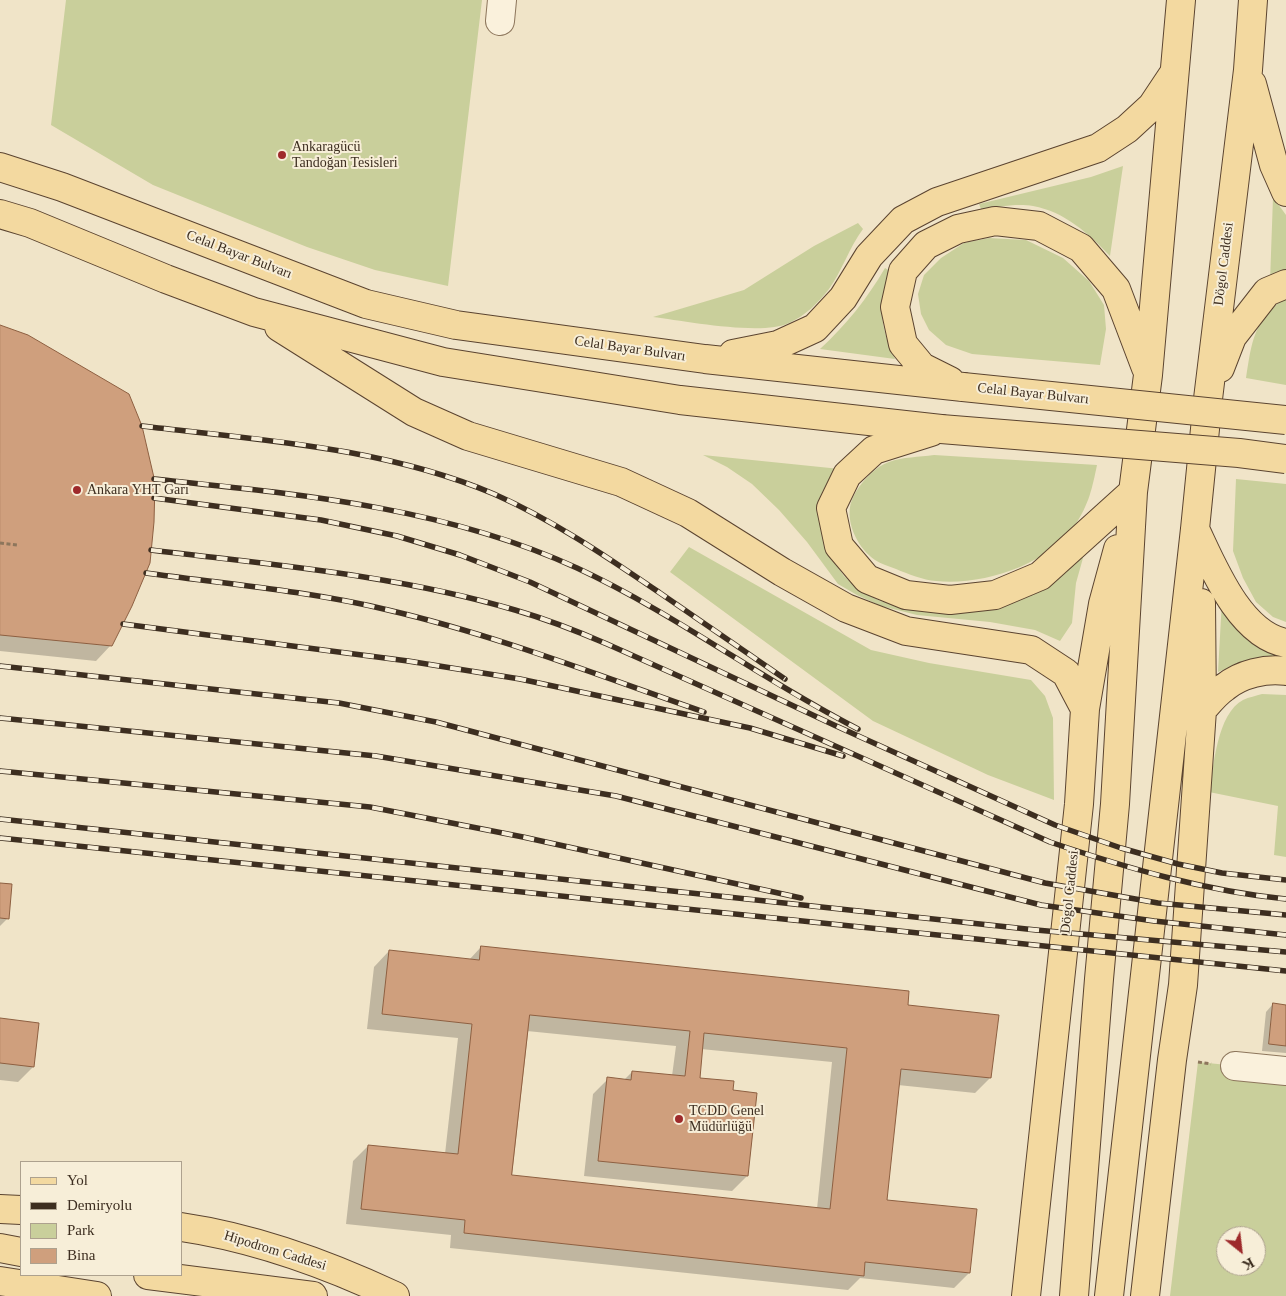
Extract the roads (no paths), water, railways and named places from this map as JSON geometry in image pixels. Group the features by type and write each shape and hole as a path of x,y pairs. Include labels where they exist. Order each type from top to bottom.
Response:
{"main road":[{"name":"Dögol Caddesi","path":"1074,1296 1115,804 1133,492 1148,375 1181,0"},
{"name":"Dögol Caddesi","path":"1109,1296 1208,399 1248,70 1253,0"},
{"path":"1248,70 1274,165 1286,192"},
{"path":"705,359 778,345 815,328 843,298 869,256 903,220 937,202 1098,148 1127,129 1152,106 1173,74"},
{"name":"Celal Bayar Bulvarı","path":"0,167 62,187 366,304 456,325 705,359 1286,420"},
{"path":"0,214 30,223 166,279 254,312 443,362 680,400 940,429 1239,453 1286,459"},
{"path":"963,387 922,367 903,344 895,307 903,271 926,245 958,229 995,221 1038,226 1081,248 1116,289 1148,375"},
{"path":"1208,399 1232,337 1267,292 1286,284"},
{"path":"254,312 414,412 468,436 621,482 688,513 782,572 846,608 906,631 1031,650 1066,674 1085,709"},
{"path":"940,429 874,450 847,475 831,508 839,546 867,579 906,595 950,600 995,594 1040,576 1133,492"},
{"name":"Dögol Caddesi","path":"1026,1296 1079,804 1085,709 1103,604 1133,492"},
{"name":"Dögol Caddesi","path":"1145,1296 1172,1060 1183,985 1202,710 1201,610 1195,529"},
{"path":"1195,529 1227,594 1246,619 1275,641 1286,643"},
{"path":"1202,710 1225,686 1249,674 1278,670 1286,672"},
{"path":"0,1209 20,1210"},
{"name":"Hipodrom Caddesi","path":"182,1227 210,1231 300,1256 395,1296"},
{"path":"0,1248 20,1252"},
{"path":"156,1276 313,1296"},
{"path":"0,1281 97,1296"}],"street":[{"path":"1235,1066 1286,1071"}],"railway":[{"path":"142,426 276,441 365,456 452,478 494,494 537,515 600,553 785,679"},
{"path":"154,479 370,506 475,530 527,547 614,586 822,710 858,729"},
{"path":"154,498 321,520 397,536 460,555 530,582 834,725 1055,825 1121,848 1178,864 1222,873 1286,880"},
{"path":"151,550 334,572 426,588 527,614 607,644 1050,842 1166,877 1226,890 1286,899"},
{"path":"146,573 298,593 388,610 468,631 587,670 704,712"},
{"path":"123,624 408,661 520,679 750,728 843,756"},
{"path":"0,666 339,703 436,722 1045,883 1158,903 1286,915"},
{"path":"0,718 376,756 616,796 1041,905 1154,921 1286,935"},
{"path":"0,771 370,807 523,837 801,898"},
{"path":"0,819 1036,930 1286,952"},
{"path":"0,838 1286,971"}],"place":[{"name":"Ankaragücü Tandoğan Tesisleri","path":"282,155"},
{"name":"Ankara YHT Garı","path":"77,490"},
{"name":"TCDD Genel Müdürlüğü","path":"679,1119"}]}
